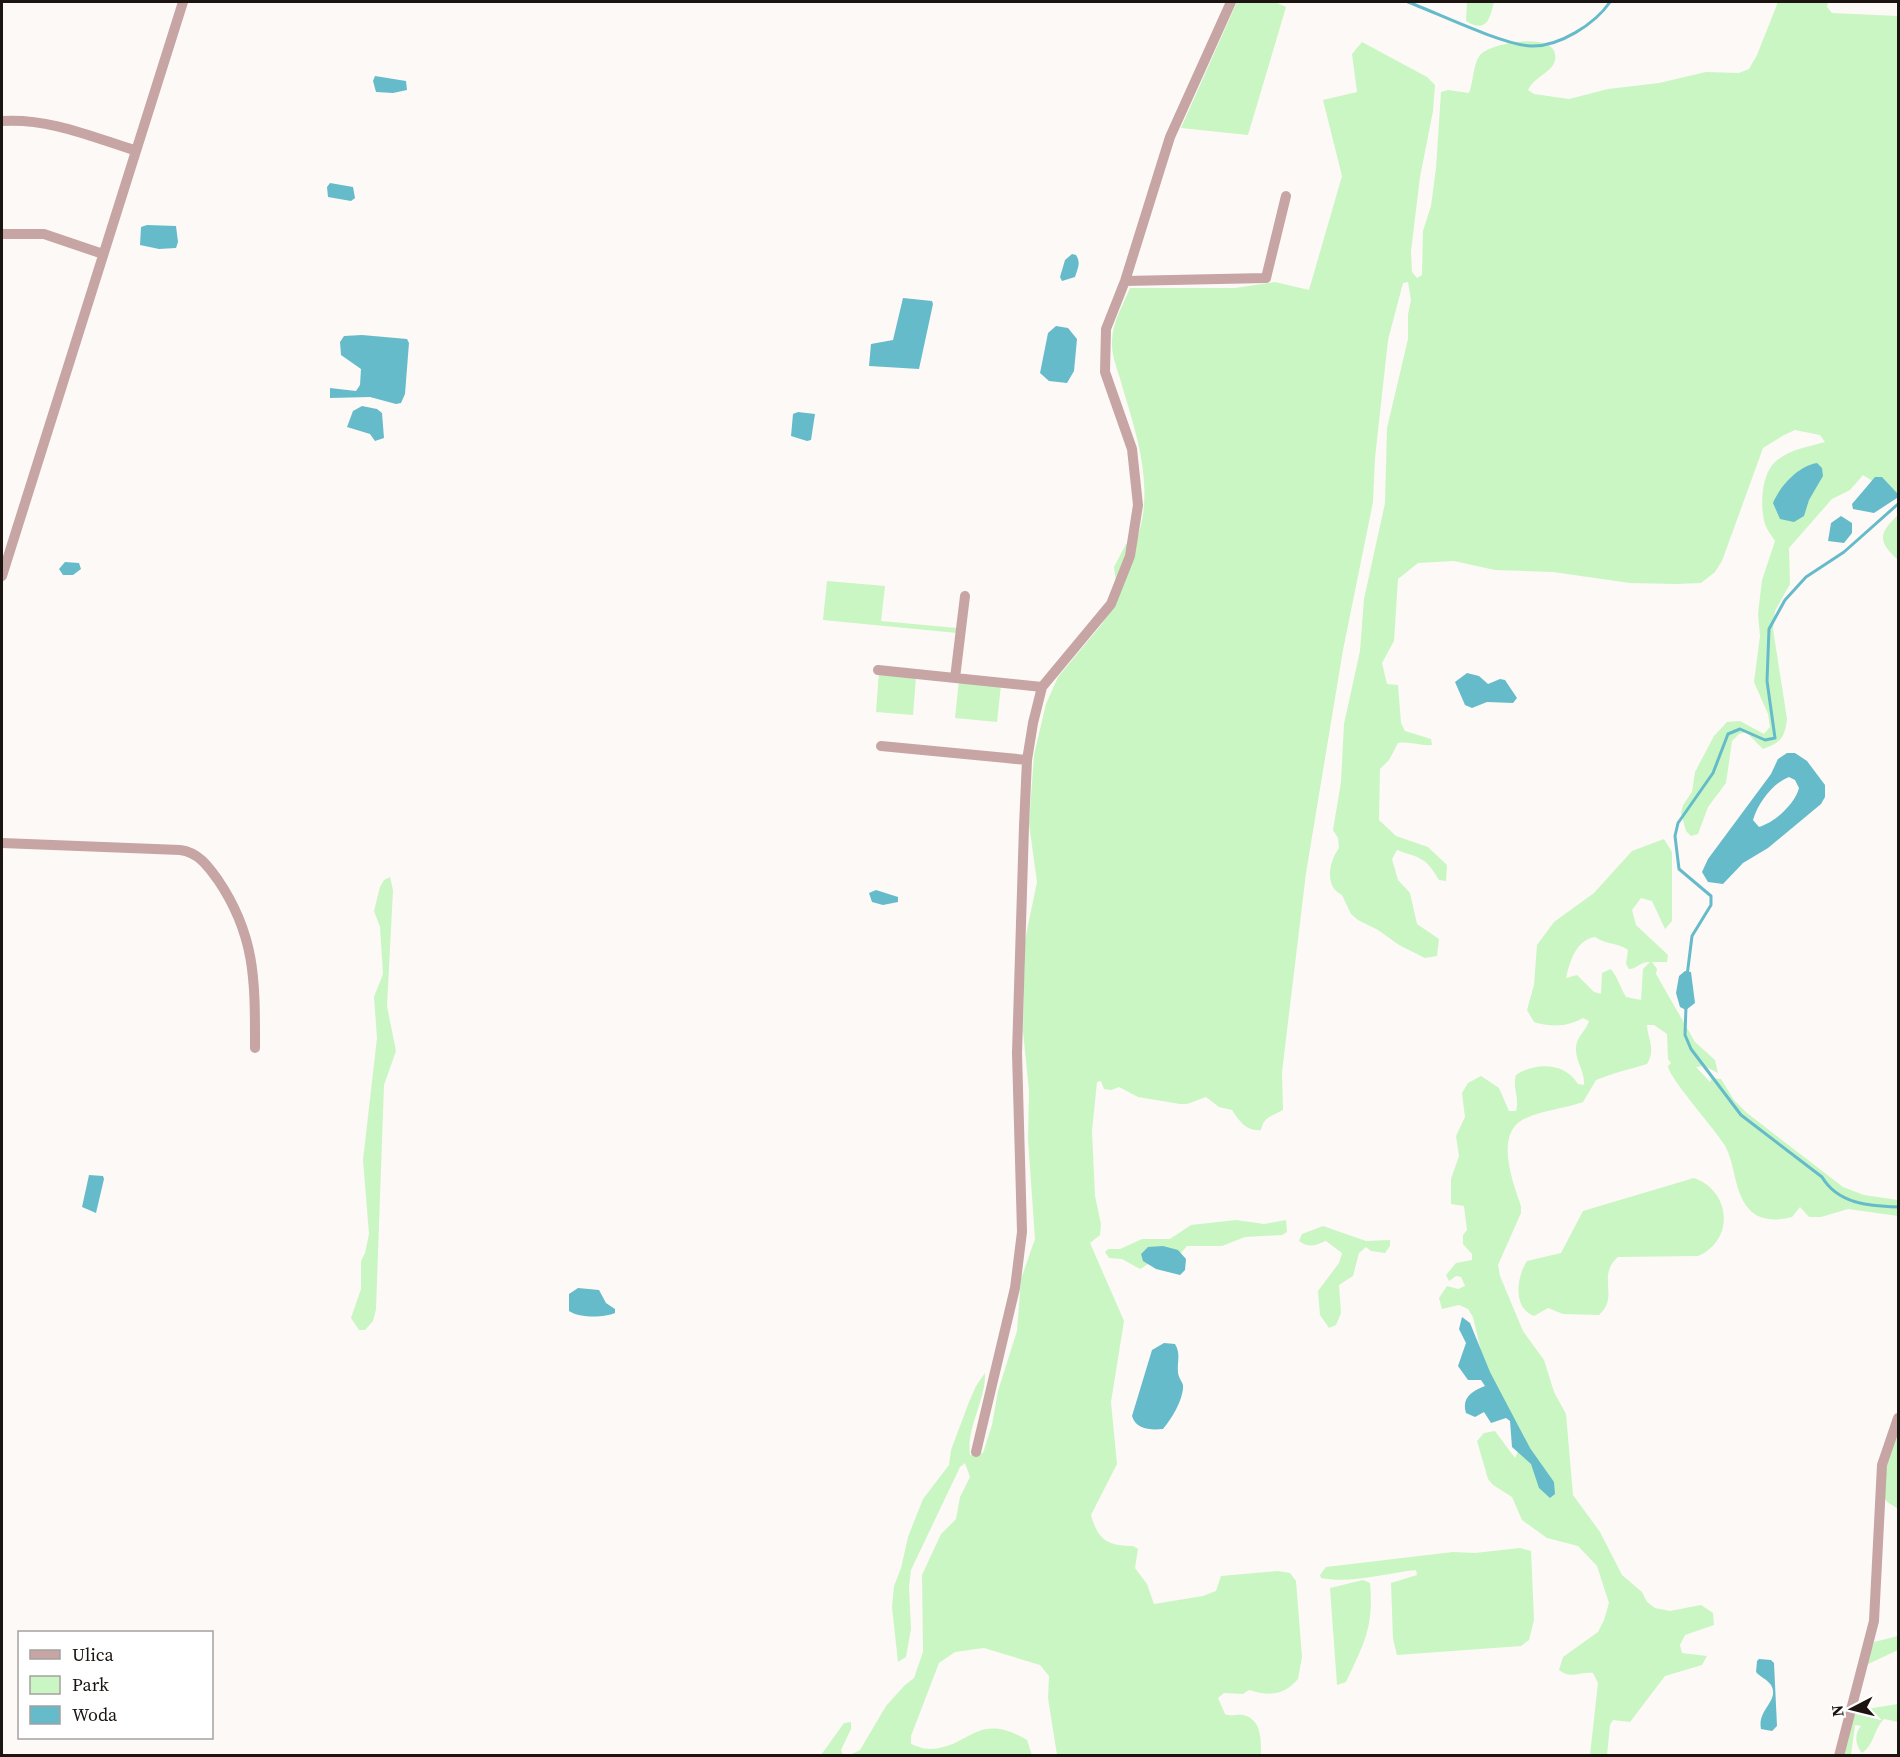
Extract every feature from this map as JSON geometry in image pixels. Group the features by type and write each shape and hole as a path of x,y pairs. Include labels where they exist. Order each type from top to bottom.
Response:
{"street":[{"path":"2,576 6,546 103,254 134,150 183,2"},
{"path":"976,1452 1015,1288 1022,1232 1017,1053 1028,760 1042,687 1111,604 1130,556 1138,505 1132,449 1105,372 1106,329 1125,281 1170,137 1231,2"},
{"path":"2,121 31,120 51,124 134,150"},
{"path":"1125,281 1266,278 1286,196"},
{"path":"2,234 44,234 103,254"},
{"path":"955,678 965,596"},
{"path":"878,670 1042,687"},
{"path":"881,746 1028,760"},
{"path":"2,843 180,850 190,851 198,857 230,899 243,924 252,966 255,1048"},
{"path":"1839,1755 1874,1621 1882,1465 1899,1418"}],"green space":[{"path":"1237,2 1275,2 1286,7 1248,135 1181,128"},
{"path":"1467,2 1494,2 1491,14 1483,25 1473,25 1466,21"},
{"path":"1778,2 1828,2 1827,7 1832,13 1898,16 1898,497 1863,475 1850,490 1832,499 1789,548 1790,584 1775,611 1773,629 1787,719 1781,739 1763,749 1746,732 1739,734 1732,741 1726,783 1708,807 1698,834 1691,836 1686,831 1681,813 1683,805 1692,792 1695,772 1714,736 1727,722 1740,721 1764,734 1770,727 1768,714 1754,682 1760,636 1758,614 1762,580 1775,541 1763,517 1764,485 1769,470 1778,459 1825,442 1820,435 1795,430 1763,448 1722,561 1715,572 1701,583 1630,583 1553,572 1495,570 1454,561 1418,563 1398,579 1394,641 1382,663 1387,684 1398,685 1401,723 1405,731 1431,739 1432,745 1398,743 1389,760 1380,769 1379,820 1396,836 1428,847 1447,865 1446,881 1439,880 1430,866 1417,857 1397,850 1392,859 1398,880 1410,893 1417,924 1439,939 1437,956 1425,958 1399,945 1351,914 1342,895 1336,891 1331,880 1331,866 1339,848 1338,838 1333,830 1341,782 1344,724 1360,651 1364,599 1385,503 1387,428 1408,339 1408,314 1411,300 1408,282 1403,283 1388,340 1375,458 1373,502 1343,650 1306,873 1282,1072 1283,1110 1266,1120 1261,1130 1256,1130 1244,1125 1232,1110 1219,1107 1206,1097 1187,1104 1180,1104 1138,1097 1119,1087 1111,1090 1104,1089 1101,1081 1097,1082 1092,1131 1095,1196 1101,1224 1100,1235 1090,1243 1124,1321 1111,1402 1117,1464 1091,1515 1097,1531 1106,1540 1117,1545 1133,1546 1138,1549 1135,1568 1147,1584 1154,1604 1203,1596 1216,1591 1221,1576 1278,1571 1290,1573 1296,1581 1302,1657 1298,1679 1281,1692 1269,1694 1249,1690 1243,1694 1224,1693 1218,1698 1225,1714 1243,1715 1254,1721 1259,1731 1261,1755 1057,1755 1048,1698 1049,1676 1040,1665 984,1648 955,1652 939,1663 911,1736 911,1744 927,1749 943,1747 985,1729 996,1729 1010,1732 1027,1740 1032,1755 848,1756 860,1750 886,1706 914,1678 923,1652 922,1575 941,1534 956,1519 960,1497 970,1477 965,1463 960,1467 911,1570 909,1587 911,1629 906,1657 898,1662 892,1607 894,1586 908,1537 923,1499 949,1465 951,1450 969,1402 985,1373 983,1394 973,1424 970,1445 970,1455 983,1453 992,1425 998,1391 1017,1331 1021,1279 1035,1239 1028,1139 1029,1091 1023,1031 1025,940 1037,882 1029,824 1034,755 1046,704 1058,677 1102,624 1118,596 1114,567 1126,544 1136,542 1142,523 1144,484 1139,446 1112,347 1114,326 1130,288 1235,288 1275,282 1309,290 1342,176 1323,100 1357,92 1352,54 1362,42 1427,77 1435,85 1411,251 1412,272 1417,278 1422,275 1423,231 1431,206 1436,168 1441,92 1448,90 1469,93 1476,62 1481,54 1498,46 1525,41 1548,45 1554,51 1554,64 1528,90 1534,94 1569,99 1608,89 1659,83 1706,72 1739,73 1749,69 1757,55"},
{"path":"1898,515 1898,560 1886,547 1883,537 1887,527"},
{"path":"827,581 885,586 881,621 957,628 957,633 823,620"},
{"path":"879,672 916,677 913,715 876,712"},
{"path":"959,680 1001,685 997,722 955,718"},
{"path":"1664,839 1672,852 1672,921 1665,929 1652,901 1641,898 1632,910 1636,925 1668,955 1667,962 1652,962 1657,969 1656,974 1695,1042 1715,1060 1718,1073 1704,1066 1696,1067 1710,1082 1712,1078 1721,1079 1734,1100 1747,1113 1843,1187 1864,1195 1898,1200 1898,1216 1848,1209 1821,1217 1809,1217 1800,1207 1792,1217 1780,1219 1763,1218 1753,1213 1740,1194 1724,1144 1670,1072 1667,1034 1654,1025 1647,1025 1651,1053 1647,1064 1596,1080 1583,1102 1531,1116 1515,1126 1510,1136 1508,1160 1521,1213 1498,1265 1500,1276 1523,1331 1544,1360 1554,1392 1566,1414 1573,1495 1600,1532 1622,1575 1642,1592 1647,1602 1655,1608 1670,1611 1701,1605 1713,1613 1714,1625 1685,1635 1680,1645 1682,1653 1707,1656 1702,1665 1665,1676 1630,1722 1613,1720 1610,1725 1607,1755 1590,1755 1598,1683 1593,1673 1572,1675 1559,1670 1563,1657 1598,1632 1604,1620 1609,1603 1597,1566 1578,1546 1547,1538 1522,1520 1512,1497 1488,1479 1477,1441 1484,1433 1495,1431 1515,1458 1522,1443 1485,1368 1473,1317 1468,1309 1459,1305 1442,1309 1439,1298 1447,1286 1458,1289 1465,1286 1461,1277 1456,1276 1449,1281 1446,1275 1456,1263 1472,1260 1472,1254 1463,1244 1463,1235 1467,1230 1464,1206 1451,1204 1451,1179 1459,1156 1456,1136 1465,1117 1462,1093 1468,1083 1481,1076 1499,1088 1509,1111 1516,1111 1516,1075 1541,1066 1565,1071 1578,1084 1584,1085 1576,1047 1589,1021 1583,1018 1565,1025 1546,1025 1534,1022 1527,1010 1534,985 1537,945 1554,922 1594,893 1632,851","holes":["1595,937 1628,950 1626,964 1629,969 1650,962 1643,969 1641,1000 1626,997 1611,969 1602,973 1601,994 1594,992 1577,975 1566,978 1575,952 1583,942"]},
{"path":"390,877 393,890 387,1006 396,1051 384,1085 376,1309 373,1321 365,1330 359,1330 351,1318 361,1289 361,1261 369,1234 363,1160 377,1038 374,997 383,974 380,927 374,911 380,887 384,880"},
{"path":"1694,1178 1706,1184 1715,1193 1724,1216 1723,1228 1710,1249 1698,1256 1618,1257 1609,1272 1608,1301 1599,1315 1563,1314 1548,1308 1534,1316 1522,1306 1518,1291 1527,1261 1561,1253 1583,1211"},
{"path":"1236,1220 1264,1224 1286,1220 1287,1232 1282,1235 1245,1237 1222,1246 1187,1246 1176,1259 1153,1261 1140,1269 1122,1259 1109,1258 1105,1252 1108,1249 1120,1249 1142,1239 1170,1239 1191,1225"},
{"path":"1323,1226 1366,1241 1390,1240 1390,1246 1385,1253 1371,1251 1366,1247 1359,1253 1353,1276 1339,1285 1341,1313 1336,1325 1329,1328 1320,1315 1318,1291 1339,1263 1342,1253 1326,1241 1312,1246 1299,1241 1302,1234"},
{"path":"1898,1429 1898,1509 1885,1499 1882,1481"},
{"path":"1520,1548 1531,1551 1534,1620 1529,1640 1521,1646 1397,1655 1393,1639 1391,1583 1417,1575 1416,1570 1345,1580 1321,1578 1320,1575 1326,1567 1453,1552 1475,1553"},
{"path":"1363,1580 1370,1583 1369,1624 1358,1657 1346,1682 1337,1685 1330,1588"},
{"path":"1898,1636 1898,1650 1866,1665 1874,1642"},
{"path":"1898,1704 1898,1722 1884,1719 1862,1753 1856,1740 1861,1726 1855,1725 1851,1755 1841,1756 1850,1717 1860,1710"},
{"path":"851,1722 851,1729 841,1750 843,1755 821,1755 844,1723"}],"water":[{"path":"375,76 406,81 407,90 393,93 376,92 373,81"},
{"path":"330,183 353,187 355,198 351,201 328,197 327,187"},
{"path":"147,225 176,226 178,242 176,248 159,249 140,245 141,227"},
{"path":"1072,254 1076,255 1079,266 1075,277 1062,281 1060,277 1065,260"},
{"path":"903,298 932,301 933,304 919,369 869,366 871,344 893,340"},
{"path":"1056,326 1068,328 1077,339 1074,371 1067,383 1049,381 1040,373 1048,333"},
{"path":"362,335 407,339 409,343 405,394 401,403 396,404 370,397 330,398 330,388 356,391 360,385 361,369 341,355 340,342 344,336"},
{"path":"362,406 377,409 382,413 384,438 375,441 370,434 347,427 353,411"},
{"path":"798,412 815,414 811,440 791,436 793,414"},
{"path":"1817,463 1822,468 1823,476 1809,500 1804,516 1794,522 1780,519 1773,503 1780,490 1797,472"},
{"path":"1875,477 1882,477 1897,493 1897,498 1874,513 1853,509 1852,504"},
{"path":"1841,516 1852,523 1852,533 1844,543 1828,541 1831,523"},
{"path":"65,562 79,563 81,569 73,575 63,575 59,569"},
{"path":"1467,673 1479,676 1488,684 1500,679 1505,680 1517,698 1513,703 1487,702 1472,708 1465,705 1455,682"},
{"path":"1787,753 1795,753 1807,761 1825,785 1825,797 1821,804 1768,848 1743,863 1723,884 1708,882 1702,872 1708,859 1771,774 1778,759","holes":["1789,777 1795,780 1799,788 1789,806 1777,817 1759,827 1753,820 1767,794 1783,780"]},
{"path":"876,890 898,897 898,902 883,905 872,902 869,893"},
{"path":"1685,971 1691,972 1695,1003 1686,1010 1680,1007 1676,993 1679,976"},
{"path":"89,1175 103,1176 104,1179 96,1213 82,1207"},
{"path":"1163,1246 1178,1250 1186,1259 1185,1270 1180,1275 1156,1269 1143,1261 1141,1254 1148,1247"},
{"path":"578,1288 599,1290 606,1303 615,1309 615,1313 592,1316 569,1311 569,1294"},
{"path":"1462,1317 1470,1323 1490,1372 1530,1448 1554,1482 1555,1494 1550,1498 1539,1488 1531,1464 1512,1447 1510,1421 1506,1418 1491,1423 1484,1412 1475,1417 1466,1413 1465,1403 1469,1395 1485,1386 1481,1380 1468,1380 1458,1366 1466,1343 1459,1329"},
{"path":"1164,1343 1175,1344 1177,1348 1178,1374 1183,1391 1173,1415 1163,1429 1140,1427 1132,1416 1152,1350"},
{"path":"1759,1659 1771,1660 1774,1663 1777,1726 1772,1731 1761,1729 1762,1716 1771,1701 1773,1691 1771,1685 1756,1672"}],"waterway":[{"path":"1408,2 1487,35 1531,46 1553,43 1575,33 1586,26 1610,2"},
{"path":"1687,976 1692,936 1711,905 1711,896 1679,869 1675,836 1678,823 1713,773 1728,734 1740,729 1765,740 1775,738 1767,681 1769,629 1785,600 1806,577 1844,552 1898,504"},
{"path":"1686,1006 1685,1035 1691,1049 1741,1115 1822,1177 1829,1186 1845,1198 1876,1206 1898,1207"}]}
